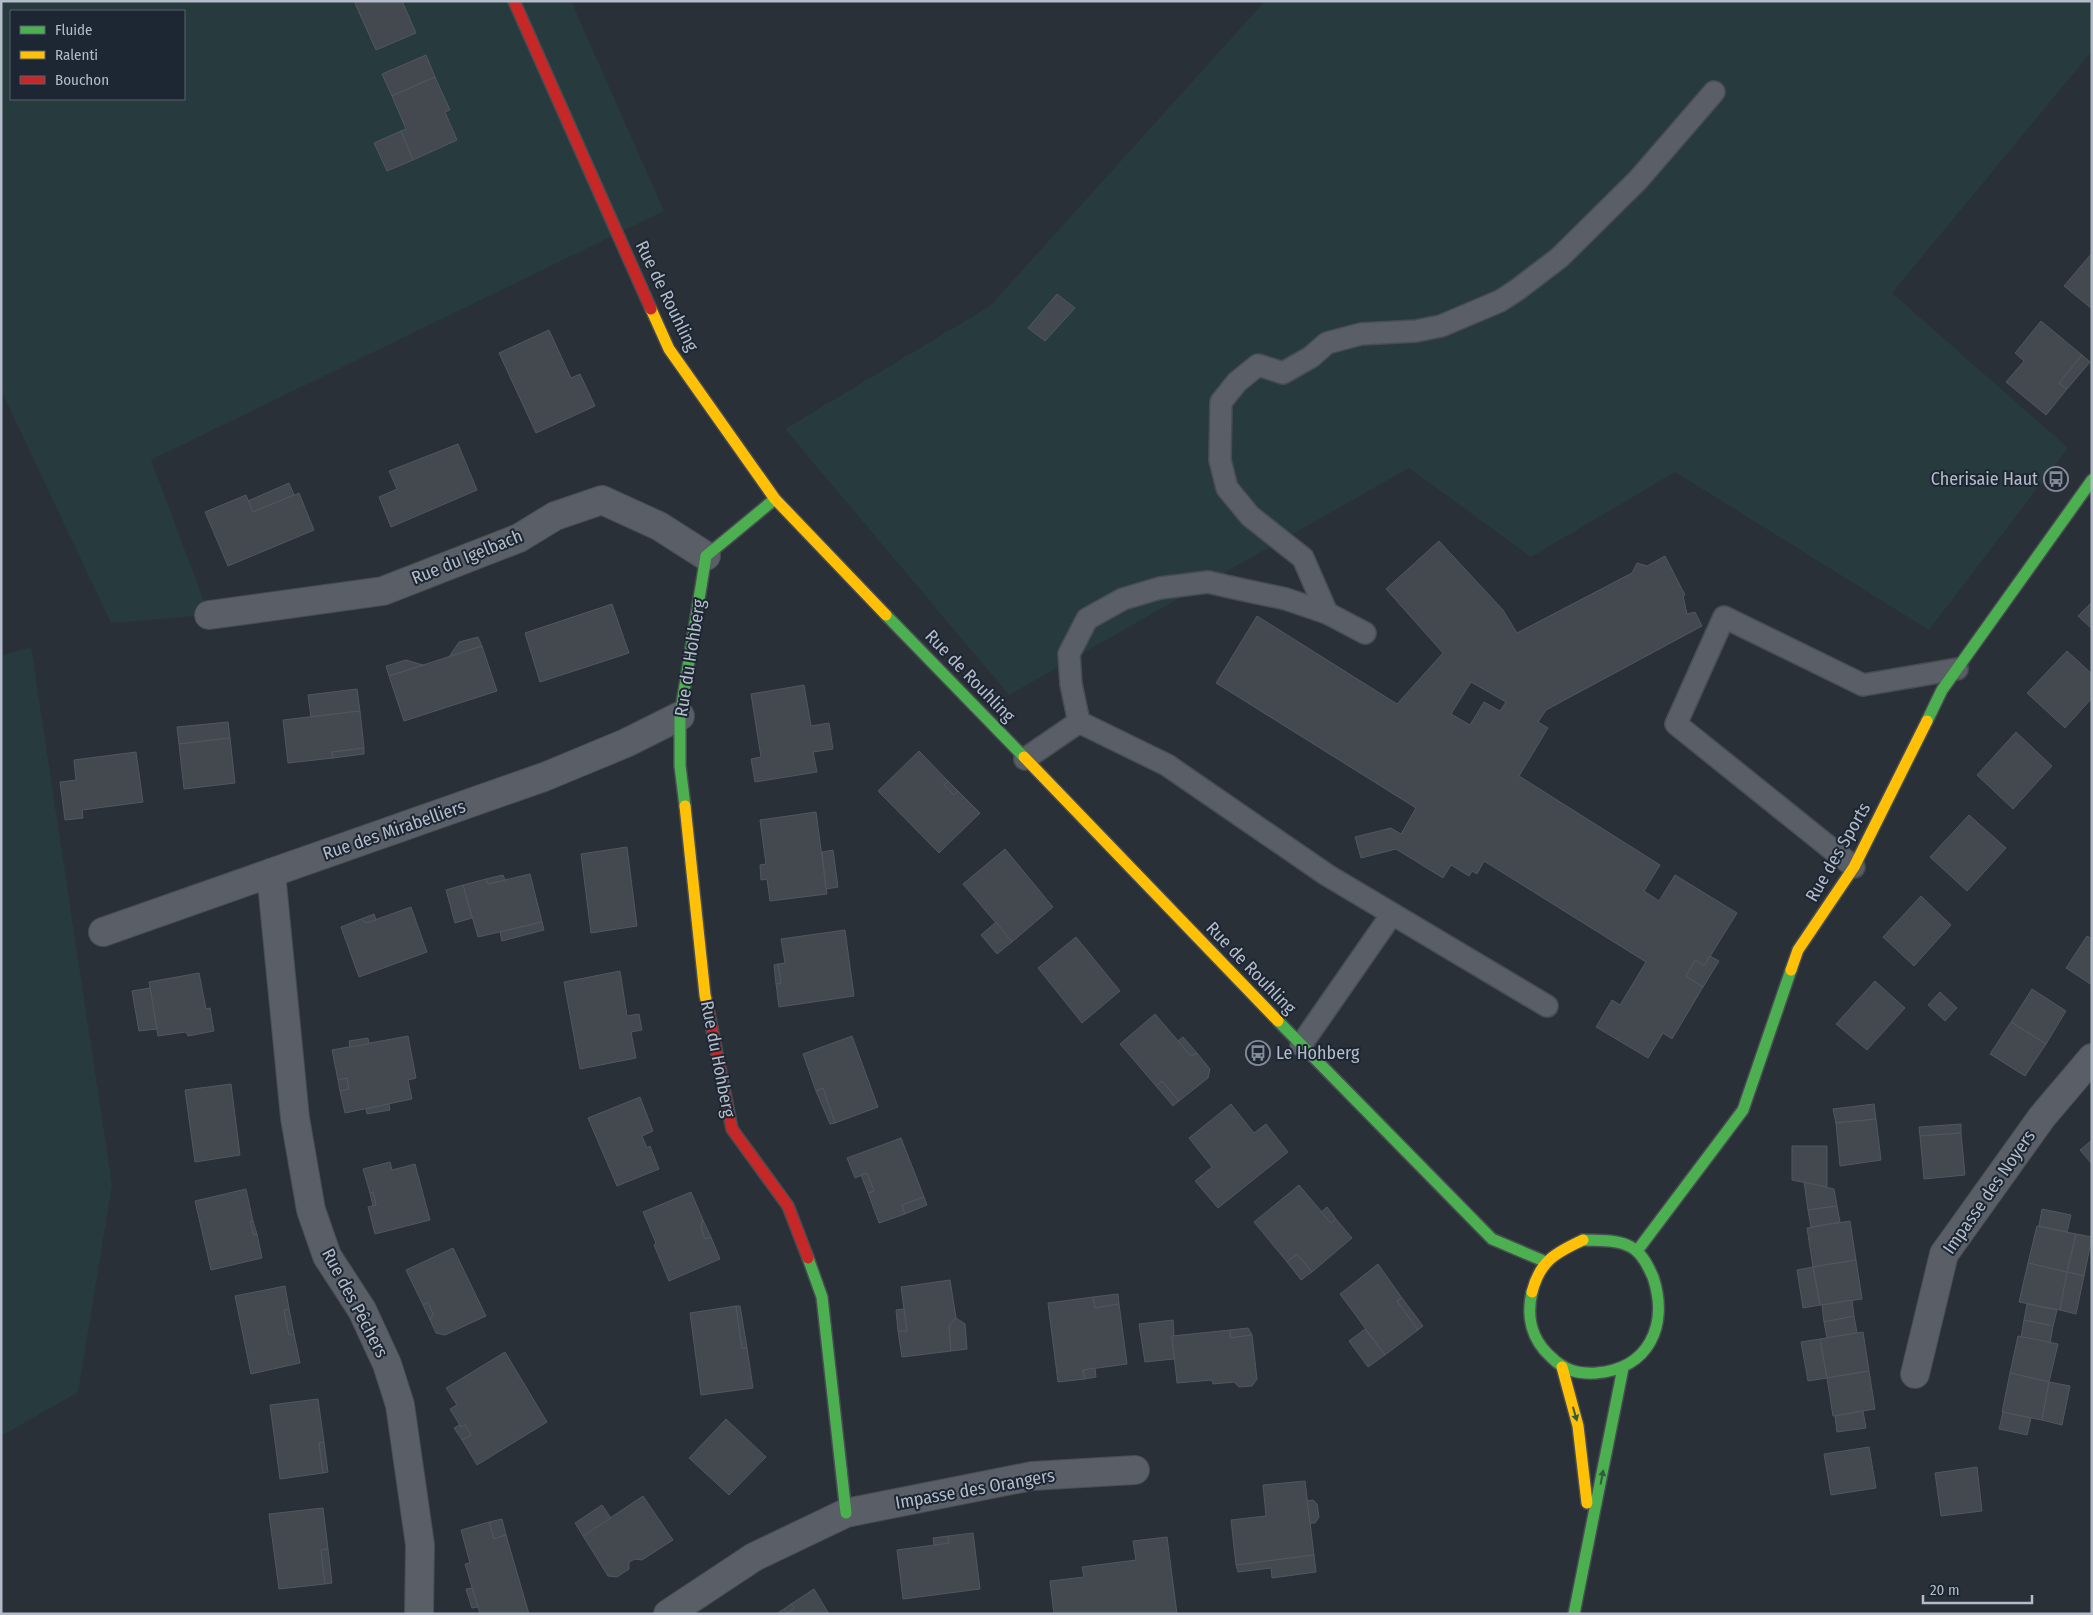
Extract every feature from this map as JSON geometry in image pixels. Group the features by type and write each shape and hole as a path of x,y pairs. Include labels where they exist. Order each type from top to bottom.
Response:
{"street":[{"name":"Rue de Rouhling","path":"514,1 669,349 775,499 1301,1046 1492,1239 1546,1262"},
{"name":"Rue des Sports","path":"1637,1251 1743,1110 1798,950 1854,867 1942,690 2092,480"},
{"path":"706,556 775,499"},
{"name":"Rue du Igelbach","path":"209,615 383,591 519,538 556,516 602,500 659,526 706,556"},
{"name":"Rue du Hohberg","path":"706,556 680,716 680,766 693,870 705,995 732,1129 788,1206 822,1297 846,1513"},
{"name":"Rue des Mirabelliers","path":"103,932 544,777 626,743 680,716"},
{"name":"Rue des Pêchers","path":"271,873 295,1118 311,1210 327,1256 362,1310 388,1364 400,1406 420,1545 419,1614"},
{"name":"Impasse des Noyers","path":"1915,1374 1944,1254 2042,1117 2092,1058"},
{"path":"1583,1240 1616,1241 1637,1251 1648,1266 1658,1288 1660,1316 1653,1339 1642,1354 1623,1368 1603,1374 1584,1373 1562,1367 1544,1352 1532,1330 1529,1310 1532,1286 1546,1262 1560,1250 1583,1240"},
{"path":"1562,1367 1578,1426 1586,1484 1588,1542"},
{"path":"1574,1614 1623,1368"},
{"name":"Impasse des Orangers","path":"846,1513 1032,1476 1135,1470"},
{"path":"668,1614 754,1557 846,1513"}],"lane":[{"path":"1328,613 1303,558 1250,516 1227,488 1220,460 1221,402 1237,382 1258,365 1283,373 1311,357 1328,343 1361,334 1416,331 1441,326 1500,301 1518,290 1559,258 1638,180 1714,92"},
{"path":"1079,722 1071,684 1069,654 1087,619 1123,599 1160,588 1208,582 1286,600 1328,613 1365,633"},
{"path":"1854,867 1676,724 1724,617 1863,685 1957,669"},
{"path":"1025,759 1079,722"},
{"path":"1079,722 1167,766 1327,874 1547,1006"},
{"path":"1301,1046 1392,914"}],"green space":[{"path":"1,1 571,1 664,211 151,460 209,615 111,623 1,390"},
{"path":"1265,1 2092,1 2092,51 1892,293 2068,448 1929,630 1675,472 1531,557 1409,468 1009,695 785,429 990,306"},
{"path":"31,647 112,1185 78,1392 1,1436 1,656"}],"building":[{"path":"354,1 402,1 416,33 376,50"},
{"path":"426,55 435,77 392,96 382,74"},
{"path":"435,77 450,110 445,112 457,140 413,160 401,131 406,129 392,96"},
{"path":"401,131 413,160 387,171 374,143"},
{"path":"2092,253 2092,309 2064,286"},
{"path":"1057,294 1075,308 1045,341 1028,328"},
{"path":"2041,321 2082,355 2059,383 2067,389 2046,415 2006,382 2024,361 2015,353"},
{"path":"549,330 571,378 580,374 595,406 536,433 499,353"},
{"path":"2082,355 2090,362 2067,389 2059,383"},
{"path":"458,444 477,490 391,527 379,497 397,489 389,471"},
{"path":"289,483 294,495 253,512 248,501"},
{"path":"299,493 314,530 228,566 205,512 246,495 253,512"},
{"path":"1439,541 1503,610 1517,633 1632,573 1637,563 1647,566 1665,556 1685,595 1683,596 1687,614 1695,612 1702,626 1546,710 1538,722 1548,728 1519,776 1660,865 1644,891 1659,901 1675,875 1737,913 1704,966 1695,960 1686,976 1703,987 1672,1039 1663,1033 1648,1058 1596,1027 1612,1000 1620,1005 1646,962 1484,861 1477,874 1472,871 1469,876 1451,865 1443,878 1396,849 1361,858 1355,837 1391,828 1401,834 1416,808 1216,683 1257,616 1397,704 1443,653 1386,589","holes":["1471,682 1506,702 1500,711 1484,702 1470,725 1451,714"]},
{"path":"2092,602 2092,629 2078,616"},
{"path":"612,604 629,653 540,682 525,633"},
{"path":"478,637 482,646 449,657 459,642"},
{"path":"482,646 497,691 404,721 389,676"},
{"path":"2067,651 2092,674 2092,698 2065,728 2027,693"},
{"path":"406,660 423,665 389,676 386,666"},
{"path":"804,685 811,726 829,723 833,749 813,752 817,772 755,782 751,759 761,757 751,694"},
{"path":"357,689 360,711 311,717 308,695"},
{"path":"360,711 364,748 332,752 333,758 288,763 283,720"},
{"path":"228,722 230,738 179,744 177,727"},
{"path":"2016,732 2052,766 2013,809 1977,775"},
{"path":"230,738 235,783 184,789 179,744"},
{"path":"364,748 364,754 333,758 332,752"},
{"path":"919,751 948,781 944,785 954,795 958,791 980,813 939,853 878,791"},
{"path":"136,752 143,802 82,810 83,818 65,820 60,782 76,780 74,760"},
{"path":"948,781 958,791 954,795 944,785"},
{"path":"816,812 827,894 770,901 767,879 761,880 760,865 766,864 760,820"},
{"path":"1969,815 2006,848 1967,891 1930,857"},
{"path":"627,847 637,926 591,933 581,854"},
{"path":"1005,849 1053,907 1012,942 963,884"},
{"path":"833,850 838,887 826,889 822,852"},
{"path":"530,874 542,922 478,937 463,885 486,879 488,884"},
{"path":"503,875 505,880 488,884 486,879"},
{"path":"463,885 472,918 455,923 446,890"},
{"path":"1921,896 1951,925 1914,966 1883,937"},
{"path":"411,907 427,952 359,977 341,927 361,919 366,923"},
{"path":"374,914 376,920 366,923 361,919"},
{"path":"542,922 544,930 502,941 500,932"},
{"path":"996,922 1012,942 997,954 981,935"},
{"path":"845,930 854,996 779,1007 776,984 781,983 778,964 785,963 781,939"},
{"path":"2087,936 2092,939 2092,985 2066,968"},
{"path":"1076,937 1120,991 1082,1023 1038,968"},
{"path":"1710,956 1719,961 1703,987 1686,976 1695,960 1704,966"},
{"path":"778,964 781,983 776,984 774,965"},
{"path":"620,971 627,1016 639,1014 642,1030 631,1032 636,1058 580,1069 564,982"},
{"path":"199,973 206,1009 210,1008 214,1031 188,1036 186,1032 158,1036 149,982"},
{"path":"1875,981 1905,1008 1867,1050 1836,1024"},
{"path":"150,988 157,1029 139,1031 132,991"},
{"path":"2032,989 2066,1011 2046,1044 2011,1022"},
{"path":"1940,992 1957,1008 1945,1021 1928,1005"},
{"path":"1155,1014 1191,1056 1197,1053 1210,1069 1208,1078 1179,1101 1162,1081 1156,1086 1120,1044"},
{"path":"2011,1022 2046,1044 2025,1076 1990,1054"},
{"path":"408,1036 416,1078 408,1080 412,1099 345,1113 340,1091 349,1089 347,1078 338,1080 332,1050"},
{"path":"852,1036 878,1107 835,1123 823,1088 816,1091 803,1054"},
{"path":"1183,1037 1197,1053 1191,1056 1178,1041"},
{"path":"368,1038 369,1044 350,1047 349,1041"},
{"path":"347,1078 349,1089 340,1091 338,1080"},
{"path":"1162,1081 1179,1101 1173,1106 1156,1086"},
{"path":"231,1084 240,1155 195,1162 185,1090"},
{"path":"823,1088 835,1123 830,1124 816,1091"},
{"path":"640,1097 653,1131 642,1136 647,1148 650,1146 659,1169 617,1186 588,1118"},
{"path":"389,1104 390,1110 367,1114 366,1109"},
{"path":"1231,1104 1254,1133 1266,1124 1288,1152 1218,1208 1195,1181 1212,1167 1189,1138"},
{"path":"1874,1104 1876,1119 1836,1123 1833,1109"},
{"path":"1876,1119 1881,1160 1840,1166 1836,1123"},
{"path":"1961,1124 1961,1133 1920,1136 1919,1127"},
{"path":"1961,1133 1965,1175 1924,1179 1920,1136"},
{"path":"901,1138 924,1197 902,1205 905,1214 879,1223 868,1193 874,1191 867,1173 855,1178 847,1158"},
{"path":"2092,1140 2092,1164 2080,1150"},
{"path":"1792,1146 1827,1146 1827,1187 1792,1180"},
{"path":"390,1162 392,1170 415,1164 430,1220 375,1234 368,1207 376,1205 373,1192 370,1193 363,1169"},
{"path":"867,1173 874,1191 868,1193 861,1175"},
{"path":"1804,1182 1834,1189 1837,1206 1808,1210"},
{"path":"1299,1185 1331,1223 1336,1219 1352,1238 1312,1272 1297,1254 1287,1262 1254,1222"},
{"path":"246,1189 253,1221 250,1222 254,1235 257,1234 262,1258 211,1270 195,1201"},
{"path":"373,1192 376,1205 373,1206 370,1193"},
{"path":"691,1192 703,1220 701,1227 705,1239 711,1237 720,1259 669,1281 643,1212"},
{"path":"924,1197 927,1205 905,1214 902,1205"},
{"path":"1837,1206 1840,1222 1811,1227 1808,1210"},
{"path":"1327,1207 1336,1219 1331,1223 1321,1212"},
{"path":"2042,1209 2071,1215 2067,1232 2039,1226"},
{"path":"703,1220 711,1237 705,1239 701,1227"},
{"path":"253,1221 257,1234 254,1235 250,1222"},
{"path":"1850,1221 1856,1260 1813,1267 1807,1228"},
{"path":"2037,1226 2076,1234 2067,1272 2028,1263"},
{"path":"2076,1234 2092,1237 2084,1276 2067,1272"},
{"path":"453,1248 486,1316 445,1335 436,1333 430,1320 433,1314 428,1302 423,1305 406,1270"},
{"path":"1297,1254 1312,1272 1301,1280 1287,1262"},
{"path":"1856,1260 1862,1299 1820,1305 1813,1267"},
{"path":"2028,1263 2067,1272 2060,1310 2019,1302"},
{"path":"1378,1264 1402,1298 1397,1301 1418,1330 1385,1355 1340,1294"},
{"path":"1813,1267 1820,1305 1803,1308 1797,1270"},
{"path":"2067,1272 2084,1276 2076,1314 2060,1310"},
{"path":"950,1280 956,1318 949,1326 951,1351 902,1357 898,1331 907,1331 901,1287"},
{"path":"285,1286 289,1309 284,1310 289,1335 294,1334 300,1363 251,1374 235,1296"},
{"path":"1118,1294 1119,1304 1095,1308 1093,1297"},
{"path":"1093,1297 1095,1308 1119,1304 1127,1364 1083,1370 1085,1379 1058,1382 1048,1303"},
{"path":"1402,1298 1423,1326 1418,1330 1397,1301"},
{"path":"1852,1300 1854,1316 1824,1322 1822,1305"},
{"path":"428,1302 433,1314 430,1320 423,1305"},
{"path":"2027,1304 2057,1310 2053,1326 2024,1320"},
{"path":"736,1306 742,1348 747,1348 753,1388 701,1395 690,1313"},
{"path":"736,1306 740,1306 747,1348 742,1348"},
{"path":"289,1309 294,1334 289,1335 284,1310"},
{"path":"904,1309 907,1331 898,1331 896,1310"},
{"path":"1854,1316 1857,1333 1827,1338 1824,1322"},
{"path":"956,1318 965,1324 967,1349 951,1351 949,1326"},
{"path":"1173,1320 1174,1359 1145,1362 1139,1324"},
{"path":"2024,1320 2053,1326 2050,1343 2021,1337"},
{"path":"1248,1328 1252,1335 1230,1338 1230,1330"},
{"path":"1365,1329 1385,1355 1368,1367 1349,1341"},
{"path":"1230,1330 1230,1338 1252,1335 1257,1379 1252,1386 1239,1387 1234,1382 1213,1384 1212,1380 1177,1383 1172,1336"},
{"path":"1863,1332 1869,1371 1827,1378 1820,1339"},
{"path":"2018,1336 2058,1344 2049,1382 2010,1373"},
{"path":"1820,1339 1827,1378 1808,1381 1801,1342"},
{"path":"505,1352 547,1422 477,1465 462,1440 471,1435 465,1425 461,1427 450,1409 457,1405 446,1388"},
{"path":"1095,1368 1096,1377 1085,1379 1083,1370"},
{"path":"1869,1371 1875,1409 1833,1416 1827,1378"},
{"path":"2010,1373 2049,1382 2042,1420 2002,1412"},
{"path":"2049,1382 2070,1386 2062,1425 2042,1420"},
{"path":"318,1399 324,1442 319,1443 323,1473 280,1479 270,1405"},
{"path":"1863,1411 1866,1428 1837,1432 1835,1416"},
{"path":"2003,1412 2031,1418 2027,1435 1999,1429"},
{"path":"726,1419 766,1457 729,1495 689,1458"},
{"path":"459,1425 461,1427 465,1425 471,1435 462,1440 454,1428"},
{"path":"324,1442 328,1472 323,1473 319,1443"},
{"path":"1869,1447 1876,1488 1831,1495 1824,1454"},
{"path":"1977,1467 1982,1511 1941,1516 1935,1473"},
{"path":"1305,1481 1314,1555 1236,1565 1231,1520 1266,1516 1263,1485"},
{"path":"643,1496 673,1540 642,1560 635,1559 629,1562 629,1569 617,1577 608,1576 583,1536"},
{"path":"1313,1500 1317,1504 1319,1517 1315,1523 1310,1523 1307,1501"},
{"path":"602,1505 611,1518 583,1536 575,1523"},
{"path":"323,1508 328,1549 321,1550 325,1584 279,1589 269,1514"},
{"path":"502,1519 506,1535 494,1539 489,1522"},
{"path":"489,1522 494,1539 506,1535 529,1614 480,1614 465,1564 470,1563 461,1530"},
{"path":"973,1533 980,1589 903,1599 897,1550 949,1543 948,1536"},
{"path":"948,1536 949,1543 934,1545 933,1538"},
{"path":"1167,1537 1177,1614 1054,1614 1050,1581 1084,1577 1082,1567 1136,1560 1133,1541"},
{"path":"328,1549 332,1583 325,1584 321,1550"},
{"path":"1314,1555 1316,1572 1272,1578 1271,1568 1238,1572 1236,1565"},
{"path":"472,1588 478,1607 472,1608 466,1589"},
{"path":"814,1589 829,1614 776,1614 784,1609 788,1613 795,1608 791,1604"},
{"path":"791,1604 795,1608 788,1613 784,1609"}],"traffic: fast":[{"path":"1927,721 1942,690 2092,480"},
{"path":"685,806 680,766 680,716 706,556 775,499"},
{"path":"886,615 1024,757"},
{"path":"1637,1251 1743,1110 1791,970"},
{"path":"1278,1021 1492,1239 1546,1262"},
{"path":"1532,1292 1530,1319 1535,1336 1544,1350 1566,1368 1577,1372 1589,1373 1614,1370 1630,1363 1642,1354 1650,1342 1656,1327 1658,1312 1657,1295 1649,1269 1638,1253 1626,1244 1583,1240"},
{"path":"808,1258 822,1297 846,1513"},
{"path":"1574,1614 1623,1368"}],"traffic: slow":[{"path":"651,309 669,349 775,499 886,615"},
{"path":"1791,970 1798,950 1854,867 1927,721"},
{"path":"1024,757 1278,1021"},
{"path":"685,806 705,995 709,1014"},
{"path":"1532,1292 1535,1281 1544,1265 1564,1249 1583,1240"},
{"path":"1562,1367 1578,1426 1587,1503"}],"traffic: jam":[{"path":"514,1 651,309"},
{"path":"709,1014 732,1129 788,1206 808,1258"}],"place":[{"name":"Cherisaie Haut","path":"2056,479"},
{"name":"Le Hohberg","path":"1258,1053"}]}
